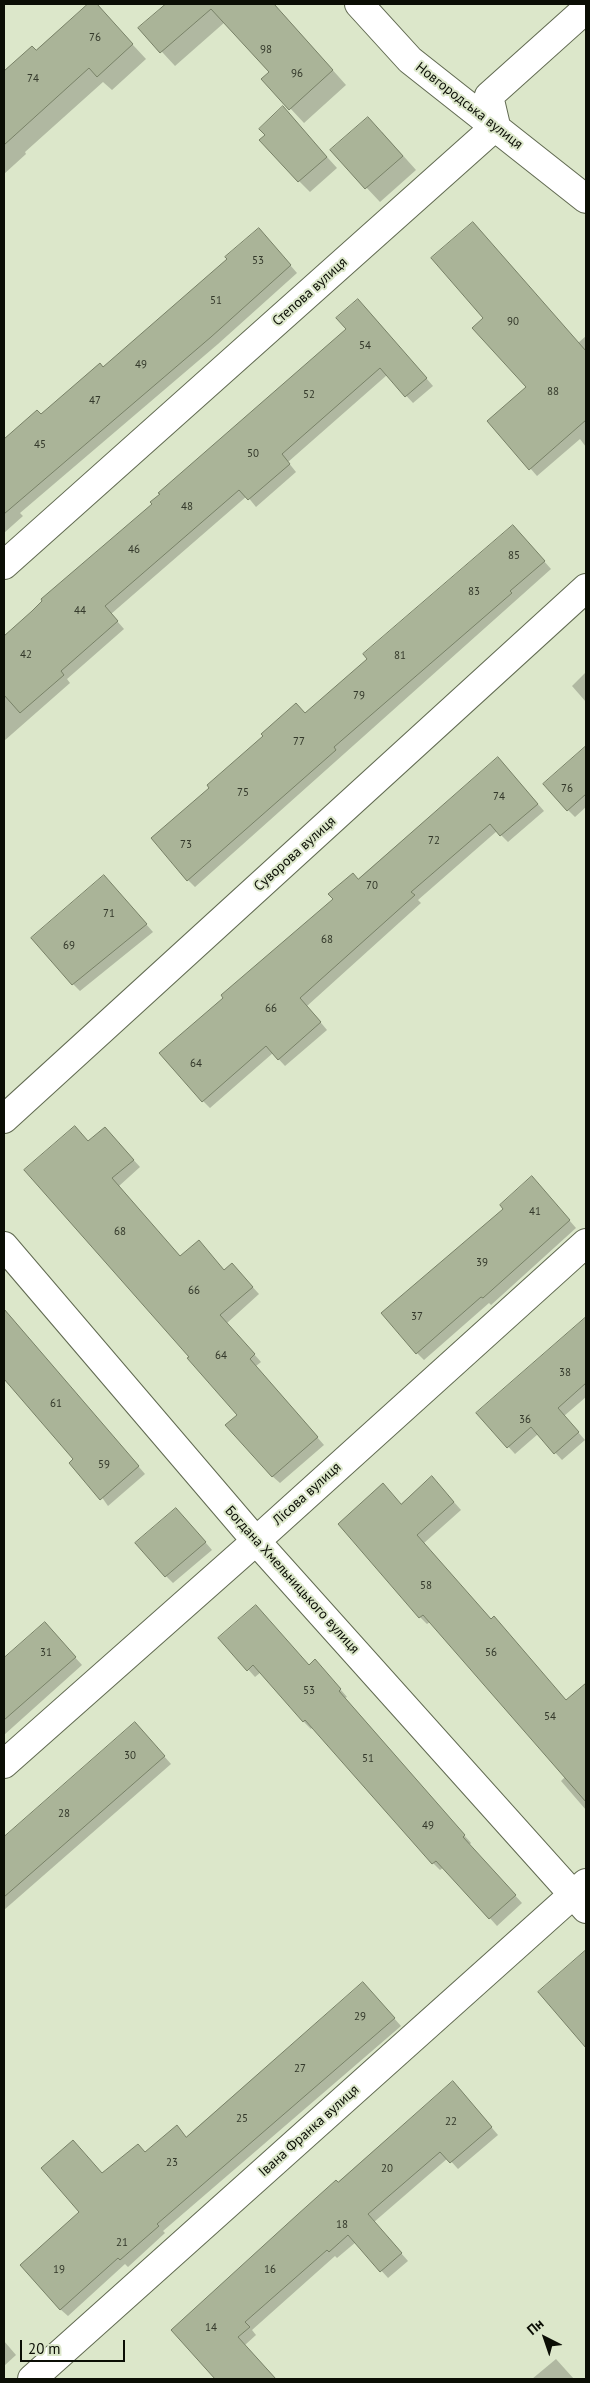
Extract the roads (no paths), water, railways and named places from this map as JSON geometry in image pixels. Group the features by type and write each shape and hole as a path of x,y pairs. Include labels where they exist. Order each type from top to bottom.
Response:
{"street":[{"name":"Новгородська вулиця","path":"359,4 410,60 496,126 586,200"},
{"path":"496,126 489,96 586,9"},
{"name":"Степова вулиця","path":"4,565 496,126"},
{"name":"Суворова вулиця","path":"4,1120 586,588"},
{"name":"Лісова вулиця","path":"4,1764 256,1541 586,1242"},
{"name":"Богдана Хмельницького вулиця","path":"4,1246 256,1541 582,1895"},
{"name":"Івана Франка вулиця","path":"32,2379 582,1895"}]}
